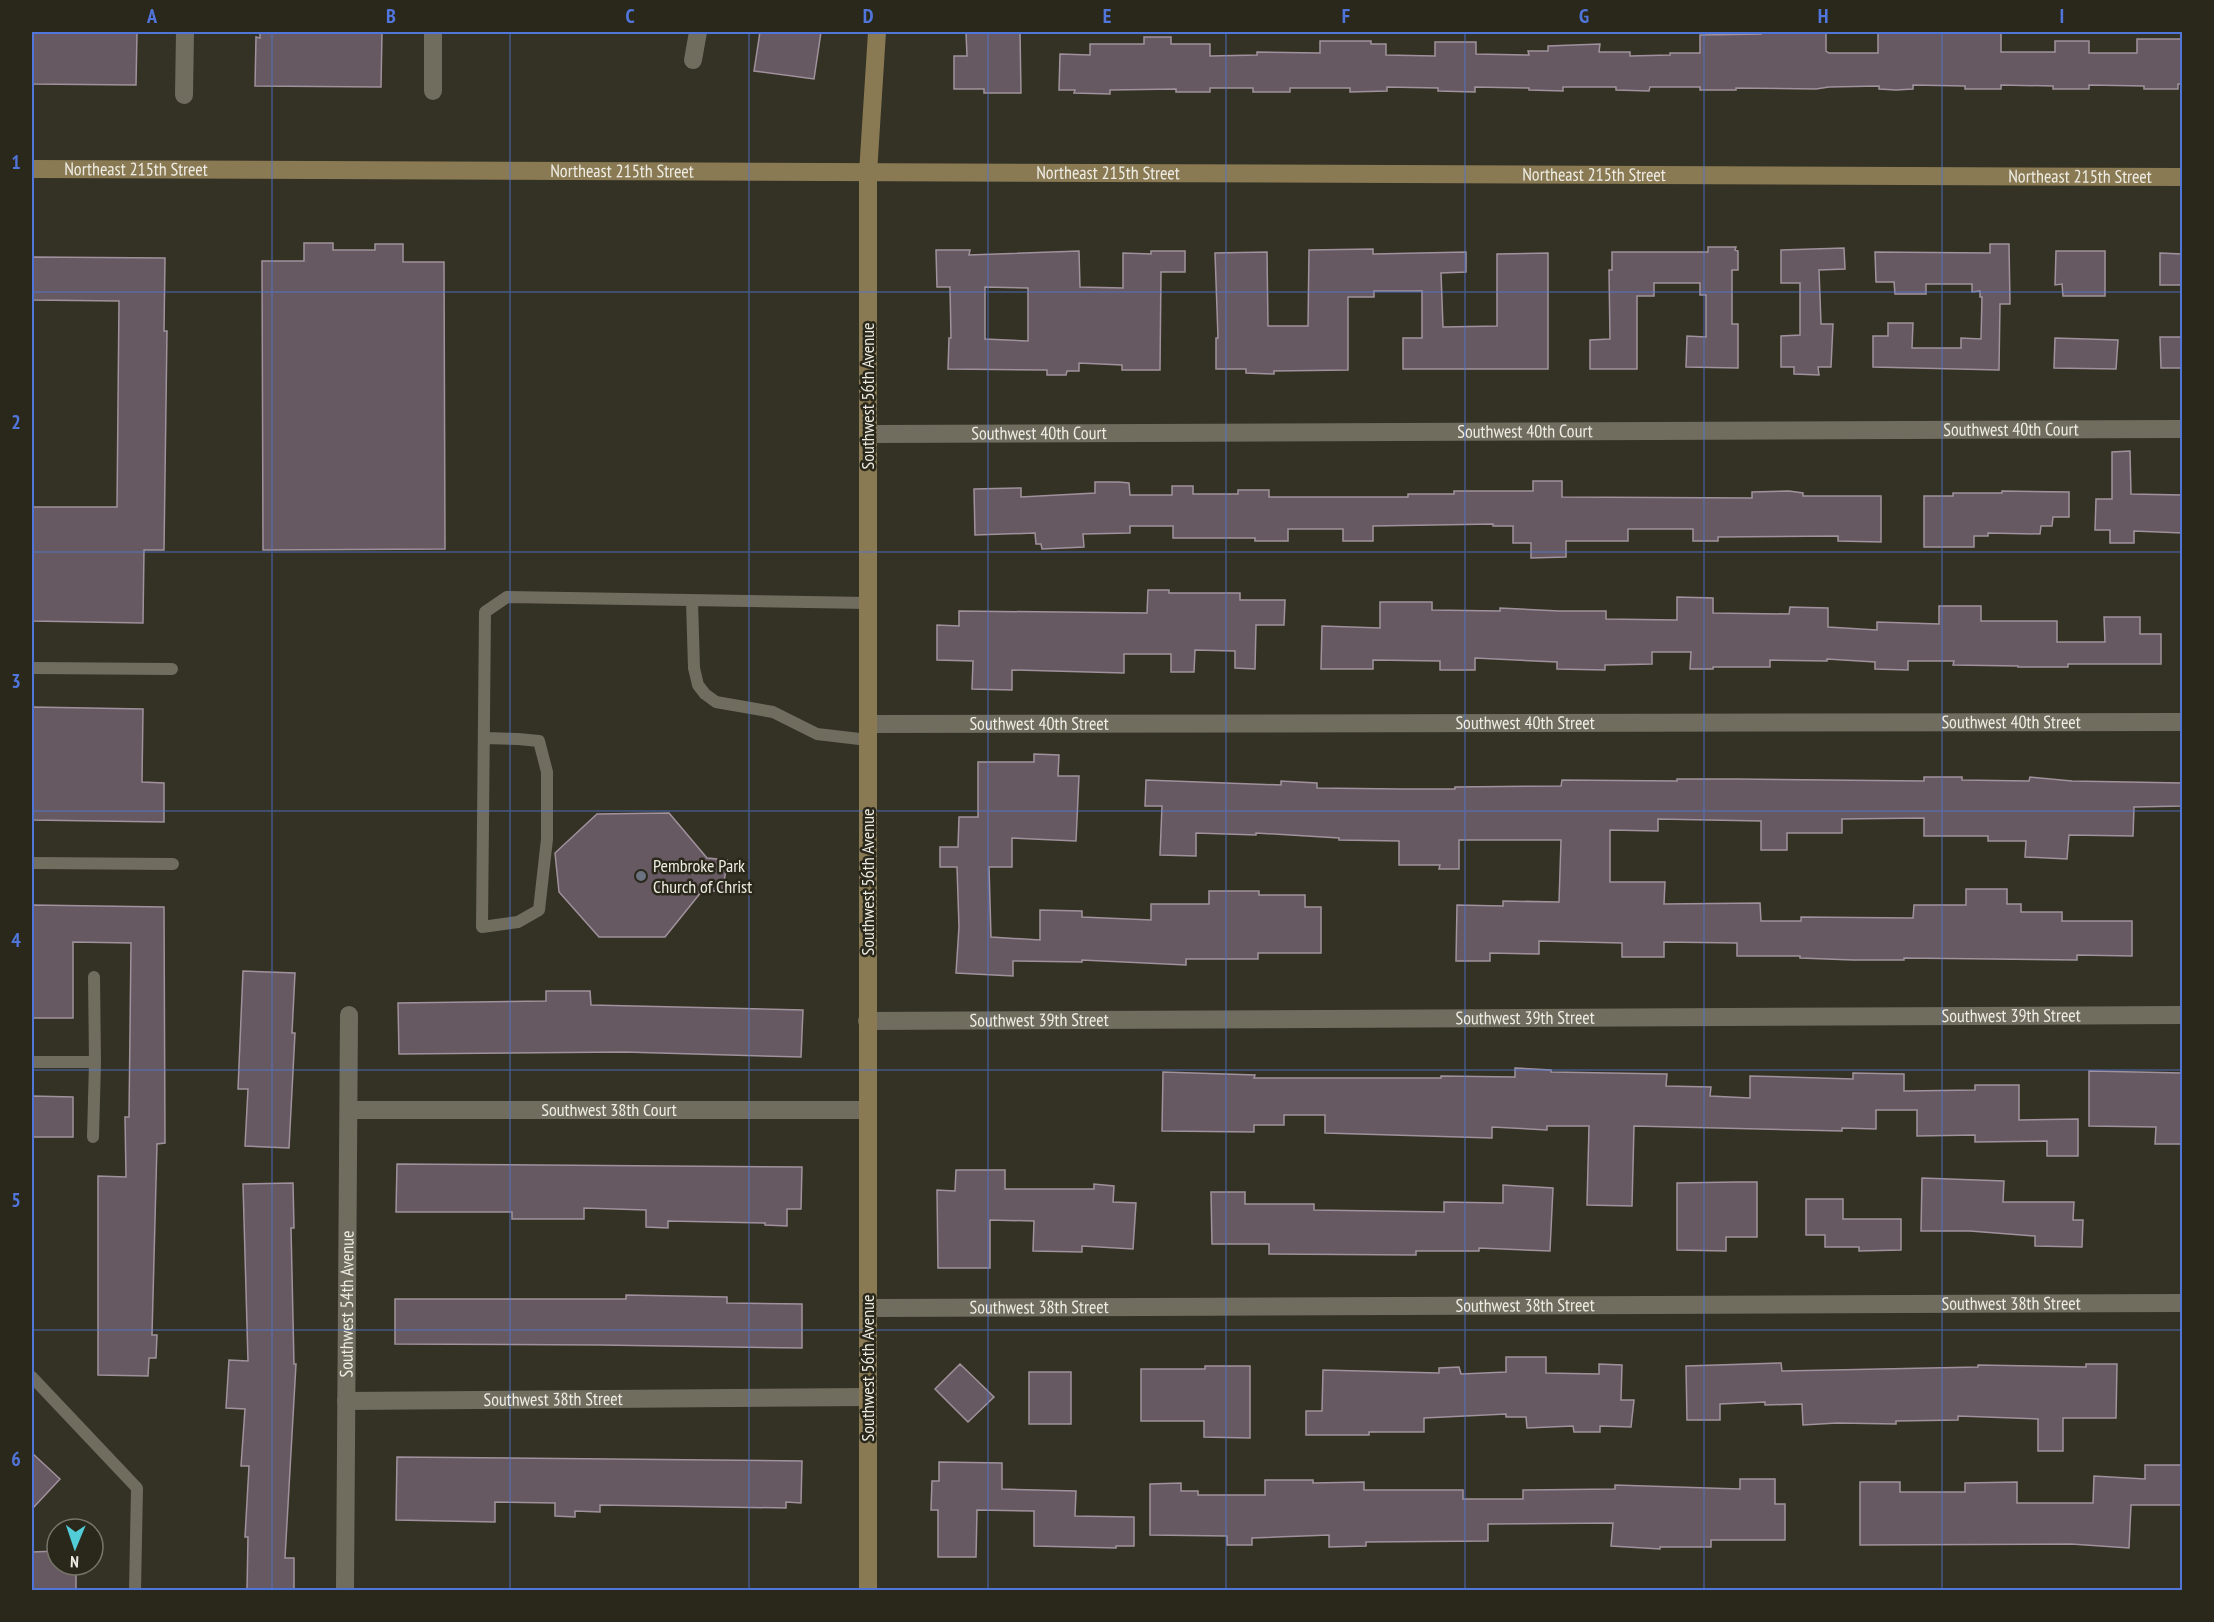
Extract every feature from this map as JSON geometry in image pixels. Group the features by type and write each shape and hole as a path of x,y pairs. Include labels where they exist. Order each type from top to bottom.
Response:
{"street":[{"path":"184,95 185,32"},
{"path":"433,32 433,91"},
{"path":"693,60 699,32"},
{"name":"Southwest 56th Avenue","path":"868,1590 868,173 877,32"},
{"name":"Northeast 215th Street","path":"32,169 2182,177"},
{"name":"Southwest 40th Court","path":"868,434 2182,429"},
{"name":"Southwest 40th Street","path":"868,732 2182,722"},
{"name":"Southwest 54th Avenue","path":"345,1590 349,1015"},
{"name":"Southwest 39th Street","path":"867,1021 2182,1015"},
{"name":"Southwest 38th Court","path":"349,1110 868,1110"},
{"name":"Southwest 38th Street","path":"868,1308 2182,1303"},
{"name":"Southwest 38th Street","path":"346,1401 868,1398"}],"lane":[{"path":"484,738 518,738 539,741 547,772 547,839 539,910 518,922 482,927 485,612 507,597 868,603"},
{"path":"692,601 694,668 698,685 705,694 716,702 773,712 817,734 868,732"},
{"path":"32,668 172,669"},
{"path":"32,863 173,864"},
{"path":"93,1137 94,977"},
{"path":"32,1062 95,1062"},
{"path":"32,1377 137,1488 135,1590"}],"building":[{"path":"32,32 137,32 136,85 32,84"},
{"path":"260,32 382,32 381,87 255,86 256,37 260,38"},
{"path":"760,32 821,32 814,79 754,71"},
{"path":"966,32 1020,32 1021,93 984,93 984,89 954,89 954,56 967,56"},
{"path":"1761,32 1826,32 1826,51 1829,53 1878,53 1878,32 2001,32 2001,52 2055,52 2055,41 2089,41 2089,53 2137,53 2137,39 2182,39 2182,84 2178,84 2178,89 2089,85 2089,89 2053,89 2053,86 2001,85 2001,89 1965,89 1965,86 1913,85 1913,89 1896,90 1879,89 1879,86 1816,89 1736,88 1736,90 1650,87 1649,91 1616,90 1616,87 1563,87 1563,91 1475,87 1475,92 1438,91 1438,88 1387,87 1387,91 1350,92 1350,88 1290,88 1290,92 1253,92 1253,88 1210,88 1210,92 1176,92 1176,89 1110,90 1110,94 1074,93 1075,90 1059,90 1060,54 1090,55 1090,44 1144,44 1144,37 1171,37 1171,44 1210,44 1210,56 1257,55 1257,52 1320,53 1320,41 1371,41 1371,44 1386,44 1386,55 1435,56 1435,42 1476,42 1476,54 1529,55 1528,51 1548,51 1548,46 1600,44 1599,52 1630,52 1630,56 1700,53 1700,35 1761,34"},
{"path":"304,243 333,243 333,250 375,250 375,244 403,244 403,262 444,262 445,549 263,550 262,261 304,261"},
{"path":"1990,244 2009,244 2010,304 2000,304 1999,370 1873,367 1873,336 1888,336 1888,323 1913,323 1912,348 1961,348 1961,338 1981,339 1982,297 1980,297 1980,291 1972,292 1972,284 1926,284 1926,294 1895,294 1894,282 1876,282 1875,252 1990,253"},
{"path":"1708,247 1736,247 1735,250 1738,251 1738,270 1732,270 1732,324 1738,324 1738,368 1686,367 1687,336 1706,337 1706,295 1700,295 1700,283 1654,283 1654,296 1637,296 1637,369 1590,369 1590,340 1610,339 1609,270 1612,270 1612,252 1708,252"},
{"path":"1844,248 1845,269 1819,270 1821,324 1833,324 1831,367 1818,367 1819,375 1794,374 1794,367 1781,367 1781,336 1800,335 1800,283 1781,283 1781,250"},
{"path":"1373,249 1373,254 1466,252 1466,272 1441,273 1443,327 1497,326 1497,254 1548,253 1548,369 1403,369 1403,338 1422,338 1422,291 1374,291 1374,297 1348,297 1348,370 1274,371 1274,374 1246,373 1246,369 1216,369 1216,338 1218,338 1215,253 1267,252 1268,326 1308,326 1309,250"},
{"path":"936,250 970,250 969,255 1079,251 1080,287 1123,288 1123,253 1151,254 1151,251 1185,251 1185,272 1161,272 1160,370 1122,370 1122,365 1079,363 1079,371 1067,371 1066,375 1047,375 1047,370 948,369 949,338 951,338 950,287 937,287","holes":["985,287 1028,288 1028,341 985,339"]},
{"path":"2056,251 2105,251 2105,296 2063,296 2062,284 2055,285"},
{"path":"2160,253 2182,254 2182,285 2160,285"},
{"path":"32,257 165,258 164,331 167,331 164,550 144,550 143,623 32,621 32,507 117,507 119,301 32,300"},
{"path":"2160,337 2182,337 2182,368 2161,368"},
{"path":"2055,338 2118,340 2116,369 2054,368"},
{"path":"2130,451 2131,494 2182,495 2182,533 2134,531 2134,543 2110,543 2110,530 2095,530 2096,499 2112,499 2112,452"},
{"path":"1533,481 1562,481 1562,497 1752,498 1752,492 1789,491 1803,493 1803,496 1881,496 1881,542 1838,541 1838,536 1718,537 1718,541 1693,541 1693,529 1628,529 1628,541 1566,541 1566,557 1531,558 1531,543 1513,543 1513,526 1493,526 1493,524 1373,526 1373,541 1343,541 1343,529 1288,529 1288,541 1255,541 1255,538 1173,538 1173,526 1130,526 1130,533 1083,534 1084,547 1042,549 1041,544 1036,544 1035,533 975,535 974,489 1021,488 1021,497 1095,493 1095,482 1119,482 1129,483 1130,495 1172,495 1172,486 1193,486 1193,494 1238,494 1238,490 1269,490 1269,497 1408,497 1408,494 1454,494 1454,491 1533,491"},
{"path":"2002,491 2069,492 2069,517 2053,517 2052,526 2041,526 2040,534 1988,533 1988,536 1974,536 1974,547 1924,547 1924,496 1953,496 1953,493 2002,493"},
{"path":"1148,590 1169,590 1169,593 1240,593 1240,600 1285,600 1284,625 1256,625 1255,669 1235,668 1235,651 1195,650 1194,672 1171,672 1171,654 1124,654 1124,673 1012,670 1012,690 972,689 973,661 937,660 937,625 959,626 959,611 1147,613"},
{"path":"1677,597 1713,598 1713,613 1789,614 1790,607 1828,608 1828,627 1877,630 1877,622 1939,624 1939,606 1981,606 1981,621 2057,621 2057,642 2105,642 2104,617 2140,617 2140,634 2161,634 2161,664 2068,664 2068,667 2018,667 1953,665 1954,661 1908,661 1908,670 1875,669 1875,662 1827,659 1827,661 1770,660 1770,667 1690,669 1691,652 1652,652 1652,664 1605,665 1605,670 1557,669 1557,662 1475,658 1475,670 1440,670 1440,661 1373,660 1373,669 1321,669 1322,626 1380,628 1380,602 1432,602 1432,610 1500,611 1500,608 1606,611 1606,619 1677,620"},
{"path":"32,707 143,709 142,782 164,783 164,822 32,820"},
{"path":"1034,754 1059,755 1058,776 1079,776 1076,841 1012,838 1012,867 989,867 991,937 1040,940 1040,910 1082,911 1082,917 1151,920 1151,904 1209,904 1209,891 1259,891 1259,895 1305,895 1305,907 1321,907 1321,953 1258,953 1258,959 1186,959 1186,965 1082,960 1082,962 1013,961 1013,976 956,973 959,927 957,867 940,867 940,847 958,847 959,817 978,817 978,762 1034,762"},
{"path":"1924,777 2029,781 2030,777 2072,781 2182,783 2182,806 2134,807 2133,836 2069,835 2067,859 2025,857 2026,841 1988,841 1988,836 1924,836 1924,818 1842,819 1842,833 1787,833 1787,850 1761,850 1761,821 1658,819 1658,831 1610,830 1610,882 1665,882 1664,904 1760,903 1761,921 1801,921 1801,917 1913,918 1914,905 1966,905 1966,889 2007,889 2007,904 2021,904 2021,912 2062,912 2062,921 2132,921 2132,956 2077,955 2077,960 1904,958 1904,960 1853,960 1800,958 1800,956 1737,956 1737,943 1664,942 1664,957 1622,957 1622,943 1539,941 1539,954 1490,953 1490,961 1456,961 1457,905 1503,906 1503,901 1559,902 1561,840 1459,840 1459,869 1439,869 1440,865 1399,865 1399,841 1339,840 1339,838 1256,833 1256,835 1196,833 1196,856 1160,855 1162,806 1145,806 1146,780 1281,785 1281,781 1317,783 1317,788 1455,789 1455,787 1561,786 1562,780 1924,781"},
{"name":"Pembroke Park Church of Christ","path":"669,813 707,858 727,860 723,891 702,891 665,937 599,937 559,892 555,853 597,814"},
{"path":"32,905 164,907 165,1143 157,1144 152,1335 157,1335 156,1358 149,1358 148,1376 98,1375 98,1176 126,1177 125,1117 129,1117 131,943 73,942 73,1018 32,1018"},
{"path":"243,971 295,973 292,1033 295,1033 289,1148 245,1146 248,1089 238,1089"},
{"path":"546,991 590,991 591,1005 803,1010 801,1057 624,1052 399,1054 398,1003 546,1001"},
{"path":"1515,1068 1551,1070 1551,1072 1667,1074 1666,1086 1711,1087 1710,1096 1750,1098 1750,1076 1853,1079 1853,1073 1904,1074 1904,1091 1975,1090 1975,1085 2019,1085 2019,1120 2078,1119 2078,1156 2047,1156 2047,1141 1975,1142 1975,1135 1917,1136 1917,1110 1876,1110 1876,1129 1842,1128 1842,1131 1634,1126 1632,1206 1587,1205 1589,1126 1547,1126 1547,1130 1492,1127 1492,1138 1325,1133 1325,1115 1284,1115 1284,1125 1254,1125 1254,1132 1162,1131 1163,1072 1255,1075 1254,1078 1441,1078 1441,1076 1515,1077"},
{"path":"2089,1071 2182,1073 2182,1144 2155,1144 2156,1127 2089,1126"},
{"path":"32,1096 73,1097 73,1137 32,1137"},
{"path":"397,1164 802,1167 801,1209 787,1209 787,1226 765,1225 765,1223 668,1221 668,1228 646,1227 646,1210 584,1208 584,1219 512,1219 512,1212 396,1212"},
{"path":"956,1170 1005,1170 1005,1189 1094,1189 1094,1184 1114,1186 1113,1202 1136,1203 1133,1249 1082,1246 1082,1252 1033,1251 1034,1221 990,1220 990,1268 938,1268 937,1190 955,1191"},
{"path":"1922,1178 2004,1181 2003,1202 2074,1202 2073,1220 2083,1220 2082,1247 2035,1246 2035,1236 1970,1231 1921,1231"},
{"path":"1757,1182 1757,1237 1726,1237 1726,1251 1677,1250 1677,1183"},
{"path":"293,1183 294,1228 291,1228 294,1364 296,1364 285,1558 294,1558 294,1590 247,1590 248,1537 245,1537 249,1466 241,1466 245,1409 226,1408 229,1360 248,1361 243,1184"},
{"path":"1503,1185 1553,1188 1550,1251 1479,1248 1479,1251 1416,1251 1416,1255 1269,1254 1269,1244 1212,1244 1211,1192 1245,1192 1245,1204 1314,1204 1314,1210 1444,1212 1444,1202 1503,1203"},
{"path":"1806,1199 1843,1199 1843,1219 1901,1219 1901,1250 1859,1251 1859,1247 1825,1247 1825,1235 1806,1235"},
{"path":"626,1295 727,1297 727,1303 802,1304 802,1348 395,1344 395,1299 626,1299"},
{"path":"1506,1357 1546,1357 1546,1373 1599,1374 1599,1364 1622,1365 1621,1400 1634,1400 1631,1427 1600,1426 1600,1432 1574,1432 1573,1426 1527,1428 1526,1417 1506,1417 1506,1414 1424,1418 1424,1432 1306,1435 1306,1411 1322,1411 1323,1370 1439,1373 1439,1368 1459,1367 1461,1374 1506,1372"},
{"path":"1781,1363 1782,1371 1978,1367 1978,1365 2086,1367 2086,1364 2117,1364 2116,1418 2063,1418 2063,1451 2038,1451 2038,1419 1958,1416 1958,1420 1896,1421 1896,1424 1803,1425 1802,1404 1765,1405 1765,1402 1720,1404 1720,1420 1687,1420 1686,1366"},
{"path":"960,1364 994,1397 968,1422 935,1389"},
{"path":"1205,1366 1250,1366 1250,1438 1204,1437 1204,1421 1141,1421 1141,1369 1205,1369"},
{"path":"1029,1372 1071,1372 1071,1424 1029,1424"},
{"path":"32,1453 60,1479 32,1509"},
{"path":"397,1457 802,1461 801,1503 786,1502 786,1508 600,1505 600,1512 575,1511 575,1517 555,1516 555,1503 495,1502 495,1522 396,1520"},
{"path":"939,1462 1002,1463 1002,1489 1076,1491 1075,1516 1134,1517 1134,1546 1116,1546 1116,1548 1034,1546 1034,1511 977,1510 976,1557 938,1557 938,1510 931,1510 932,1481 939,1481"},
{"path":"2145,1465 2182,1465 2182,1505 2131,1505 2129,1548 2071,1544 1860,1545 1860,1482 1900,1482 1900,1492 1965,1492 1965,1483 2017,1482 2017,1503 2093,1503 2094,1476 2145,1479"},
{"path":"1740,1479 1775,1479 1775,1504 1785,1504 1785,1540 1711,1540 1711,1547 1660,1547 1660,1549 1611,1546 1613,1523 1488,1524 1488,1541 1366,1542 1366,1546 1329,1547 1329,1535 1252,1538 1252,1545 1227,1545 1227,1536 1150,1535 1150,1484 1181,1483 1181,1491 1198,1491 1198,1495 1265,1495 1265,1480 1313,1480 1313,1483 1364,1482 1364,1490 1463,1490 1463,1499 1523,1499 1523,1490 1615,1489 1615,1485 1740,1489"},
{"path":"45,1551 45,1577 76,1577 76,1590 32,1590 32,1552"}],"place":[{"name":"Pembroke Park Church of Christ","path":"641,876"}]}
